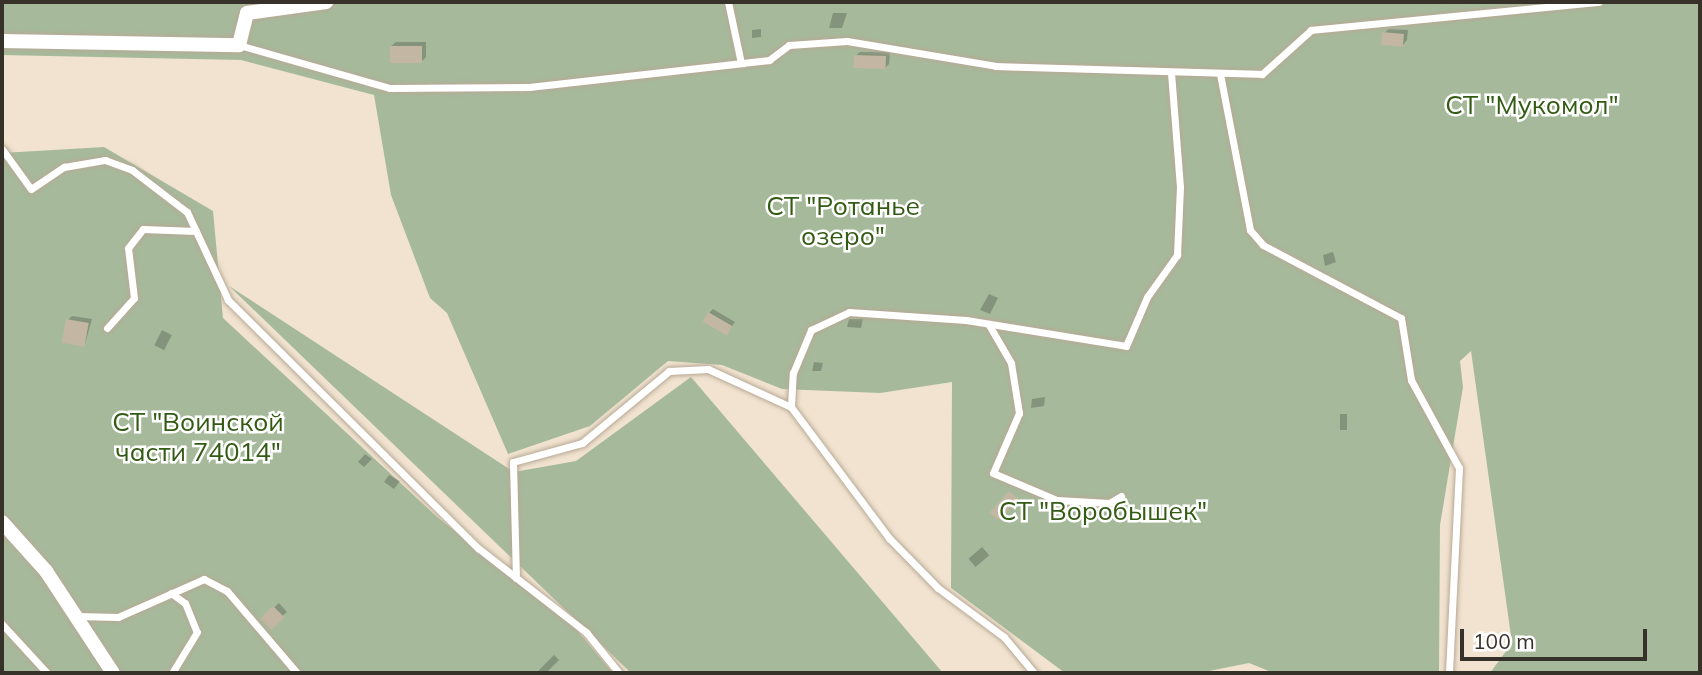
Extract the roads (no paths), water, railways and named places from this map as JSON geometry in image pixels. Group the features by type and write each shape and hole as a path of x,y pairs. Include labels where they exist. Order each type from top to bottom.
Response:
{"street":[{"path":"2,41 239,45 247,13 326,2"},
{"path":"2,523 19,535 113,673"}],"lane":[{"path":"727,2 741,63"},
{"path":"239,45 390,88 529,87 769,60 789,45 846,41 996,66 1262,74 1311,30 1600,2"},
{"path":"791,407 793,373 811,330 849,312 989,325 1126,346 1147,297 1177,255 1180,187 1171,73"},
{"path":"1220,74 1250,230 1263,245 1401,318 1411,380 1459,468 1449,673"},
{"path":"2,149 31,189 64,167 105,160 132,170 187,212 228,300 460,531 586,632 618,673"},
{"path":"107,328 134,298 128,248 143,229 196,231"},
{"path":"989,325 1011,363 1019,413 993,474 1057,500 1109,503 1121,496"},
{"path":"516,578 513,462 582,443 669,371 708,369 791,407 889,538 938,588 1004,636 1034,673"},
{"path":"75,615 118,617 171,593 190,580 219,583 297,673"},
{"path":"171,593 185,603 197,632 172,673"},
{"path":"2,624 47,673"}],"park label":[{"name":"СТ \"Мукомол\"","path":"1532,105"},
{"name":"СТ \"Ротанье озеро\"","path":"843,221"},
{"name":"СТ \"Воинской части 74014\"","path":"198,436"},
{"name":"СТ \"Воробышек\"","path":"1103,511"}]}
